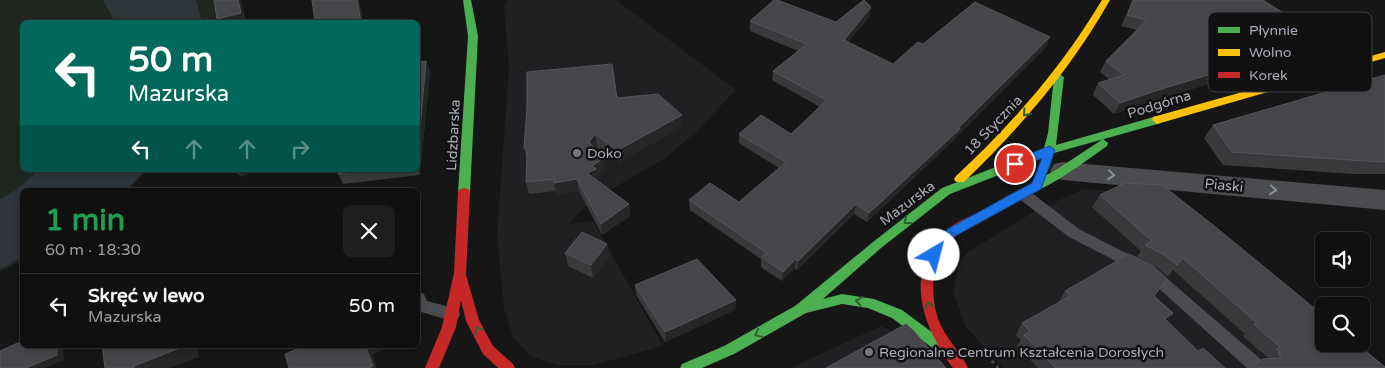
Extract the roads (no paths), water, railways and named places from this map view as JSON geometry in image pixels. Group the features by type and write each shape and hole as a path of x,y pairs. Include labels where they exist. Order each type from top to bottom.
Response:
{"main road":[{"name":"18 Stycznia","path":"946,191 995,148 1058,77 1106,0"},
{"name":"Lidzbarska","path":"432,368 449,327 460,273 473,36 471,1"},
{"name":"Podgórna","path":"1372,59 1385,55"},
{"name":"18 Stycznia","path":"1037,186 1056,161 1058,77"},
{"name":"Podgórna","path":"1056,161 1116,133 1253,92"},
{"name":"Podgórna","path":"1056,161 1116,133"},
{"path":"961,368 946,350 931,315 926,290 926,275 934,255 950,233 1037,186 1056,161"},
{"name":"Mazurska","path":"687,368 729,350 800,310 877,244 946,191 1056,161"},
{"name":"Lidzbarska","path":"460,273 473,321 488,350 508,368"},
{"name":"Mazurska","path":"800,310 842,298 870,303 897,314 946,350"}],"street":[{"name":"Piaski","path":"1056,161 1372,199"}],"lane":[{"path":"1023,194 1074,233 1150,272 1260,368"},
{"path":"420,302 422,306 452,314"}],"place":[{"name":"Doko","path":"577,153"},
{"name":"Regionalne Centrum Kształcenia Dorosłych","path":"869,352"}]}
